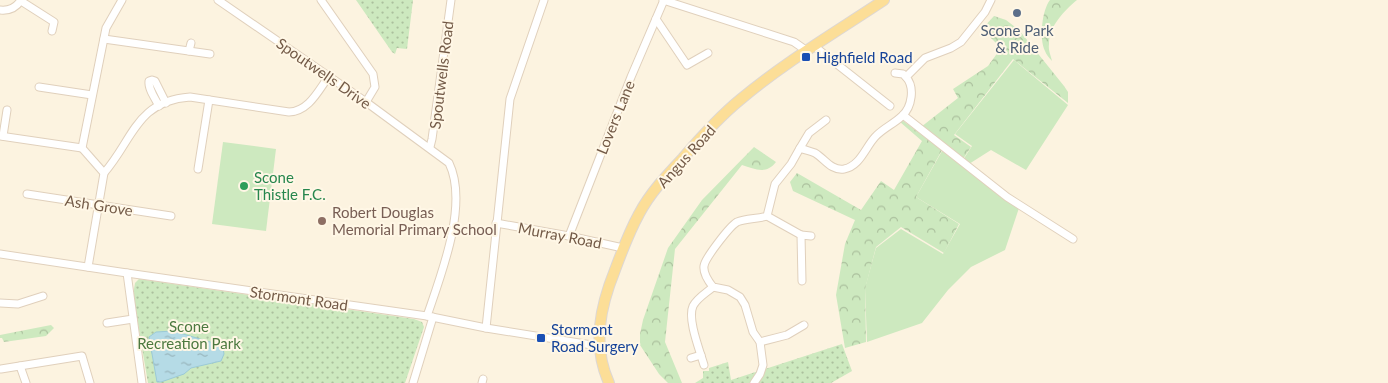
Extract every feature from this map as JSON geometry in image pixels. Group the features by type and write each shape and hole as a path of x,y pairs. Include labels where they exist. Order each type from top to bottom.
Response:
{"main road":[{"name":"Angus Road","path":"609,383 598,346 600,315 623,248 651,194 703,136 753,89 884,0"}],"street":[{"path":"82,148 106,28 122,0"},
{"name":"Spoutwells Drive","path":"218,0 430,147"},
{"path":"321,0 373,74 376,86 366,102"},
{"name":"Spoutwells Road","path":"412,383 447,257 455,212 457,189 455,174 449,163 430,147 451,0"},
{"path":"486,328 510,99 544,0"},
{"path":"663,0 811,49 890,106"},
{"name":"Lovers Lane","path":"569,236 663,0"},
{"path":"906,77 926,58 958,45 985,12 991,0"},
{"path":"0,10 10,10 21,1 54,22 52,31"},
{"path":"656,19 687,65 708,53"},
{"path":"104,39 190,47 210,54"},
{"path":"800,148 816,154 830,165 843,169 858,162 880,132 903,115 910,100 911,86 906,77 903,74 895,73"},
{"path":"88,267 104,173 112,164 137,124 150,112 162,104 190,97 297,112 312,101 329,76"},
{"path":"40,87 92,95"},
{"path":"198,169 209,100"},
{"path":"7,110 2,136 82,148 104,173"},
{"path":"903,115 1007,196 1073,239"},
{"path":"767,216 775,184 809,133 826,120"},
{"name":"Ash Grove","path":"27,194 171,216"},
{"path":"754,383 763,365 760,342 753,332 746,305 740,296 728,290 713,287 707,279 704,266 729,229 737,222 767,216 801,235 812,236"},
{"name":"Murray Road","path":"496,223 623,248"},
{"path":"801,235 802,281"},
{"name":"Stormont Road","path":"0,254 430,316 486,328 598,346"},
{"path":"127,273 142,383"},
{"path":"704,365 691,316 692,308 698,299 713,287"},
{"path":"0,302 18,304 43,296"},
{"path":"107,323 133,320"},
{"path":"760,342 787,335 804,325"},
{"path":"691,358 701,355"},
{"path":"1,369 82,356 90,383"},
{"path":"20,366 26,383"}],"green space":[{"path":"356,0 413,0 407,49 397,48 395,54 392,52"},
{"path":"1050,0 1077,0 1062,14 1054,25 1049,46 1052,61 1045,51 1042,39 1043,17"},
{"path":"994,16 1006,20 1019,30 1064,86 1068,92 1068,103 1013,59 954,135 971,147 963,159 921,127 958,98 953,89 988,66 1001,48 982,29"},
{"path":"1014,60 1068,105 1026,170 991,150 969,164 963,160 972,146 955,134"},
{"path":"902,120 942,150 916,197 959,224 944,253 901,227 876,247 865,289 866,342 845,348 836,295 845,244 855,220 793,191 790,182 797,173 861,210 881,181 894,190 922,141 900,122"},
{"name":"Scone Thistle F.C.","path":"223,142 276,149 266,231 212,224"},
{"path":"754,147 776,162 764,170 742,165 675,249 665,342 682,383 668,383 659,374 640,345 640,334 668,248 702,200"},
{"path":"942,151 1019,208 1005,250 971,267 948,290 922,323 867,342 865,288 876,248 901,229 943,254 960,224 916,197"},
{"name":"Scone Recreation Park","path":"139,279 414,319 422,322 424,327 405,383 148,383 133,295 135,283"},
{"path":"51,325 54,328 46,336 4,342 0,338 0,335"},
{"path":"842,344 852,371 831,383 695,383 703,378 703,371 709,371 709,368 728,362 731,380"}],"water":[{"path":"173,331 217,344 223,348 224,354 221,361 191,368 184,374 157,382 149,337 156,332"}],"place":[{"name":"Scone Park & Ride","path":"1017,13"},
{"name":"Highfield Road","path":"806,57"},
{"name":"Scone Thistle F.C.","path":"244,186"},
{"name":"Robert Douglas Memorial Primary School","path":"322,221"},
{"name":"Stormont Road Surgery","path":"541,338"}]}
